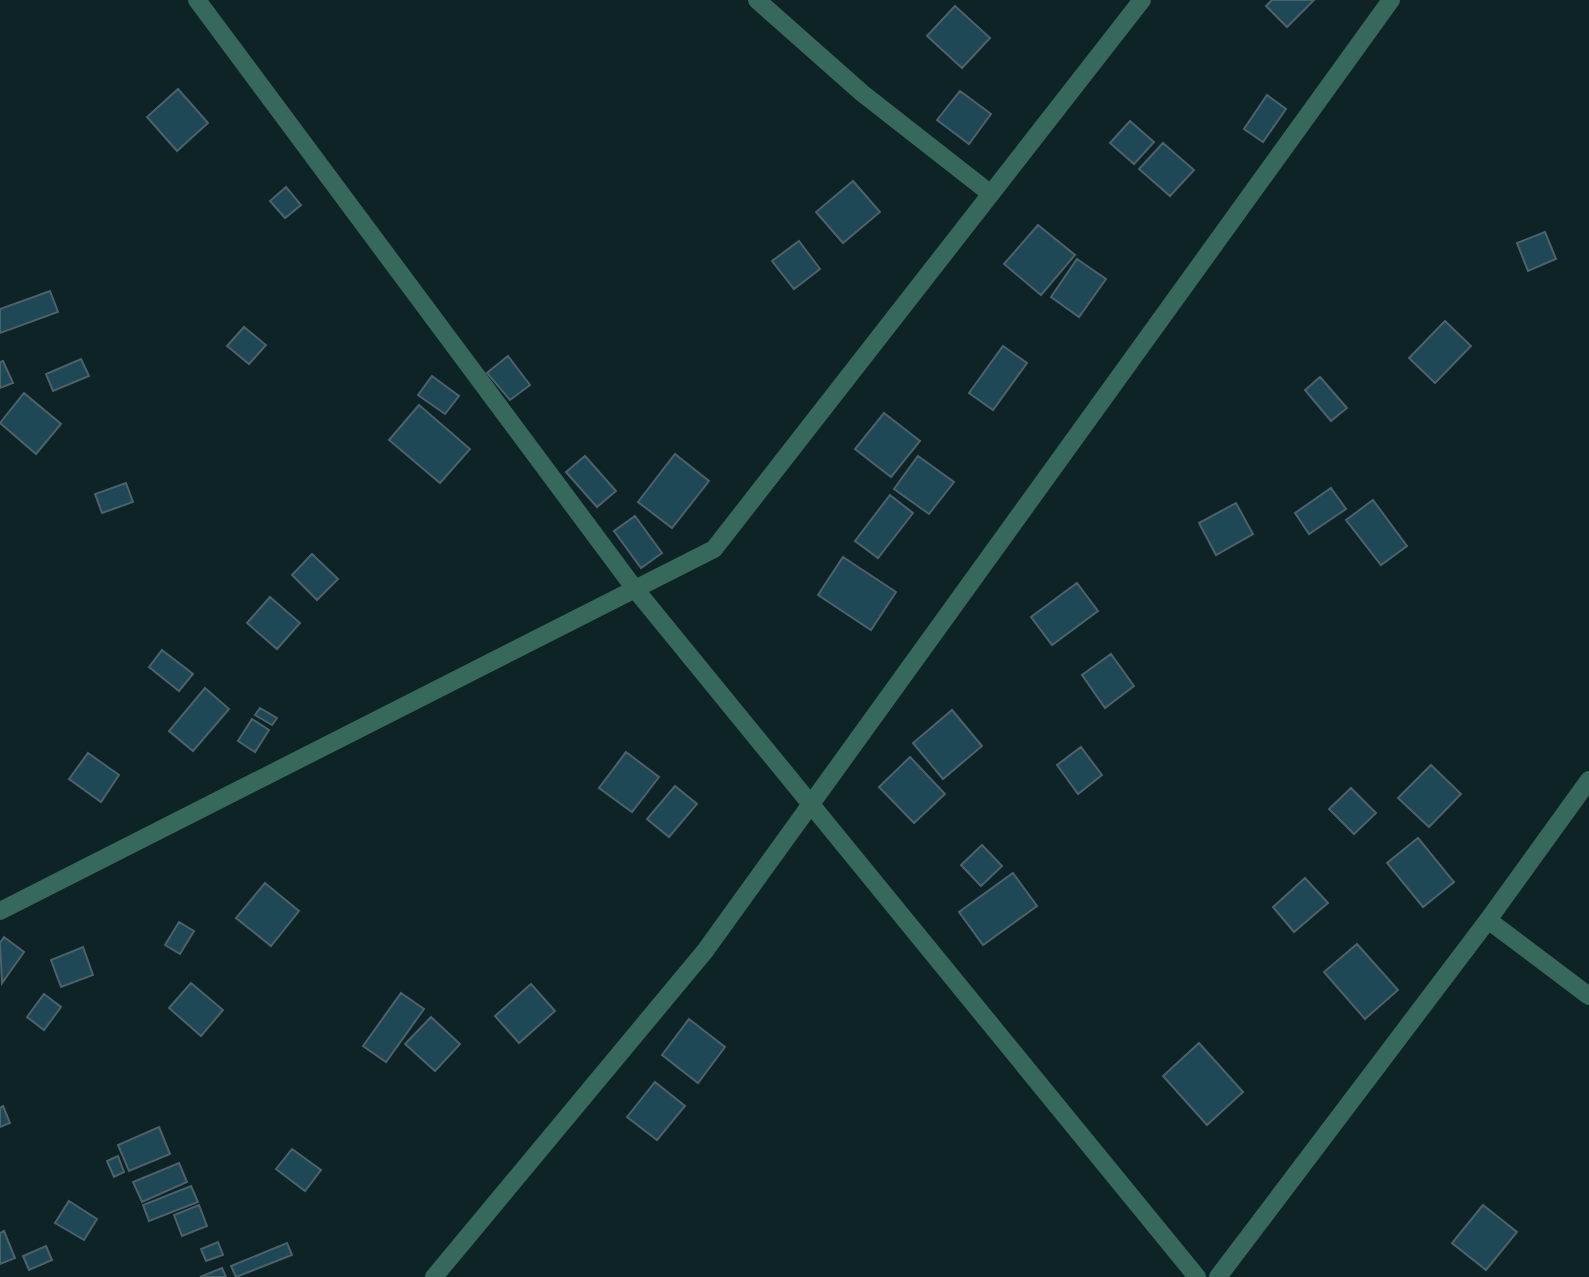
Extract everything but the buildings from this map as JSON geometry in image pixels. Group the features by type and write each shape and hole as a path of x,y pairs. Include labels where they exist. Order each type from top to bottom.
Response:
{"street":[{"path":"197,0 635,589 1197,1277"},
{"path":"757,0 862,93 991,194"},
{"path":"0,911 714,550 1142,0"},
{"path":"434,1277 705,951 1391,0"},
{"path":"1218,1277 1488,920 1589,780"},
{"path":"1488,920 1589,996"}]}
